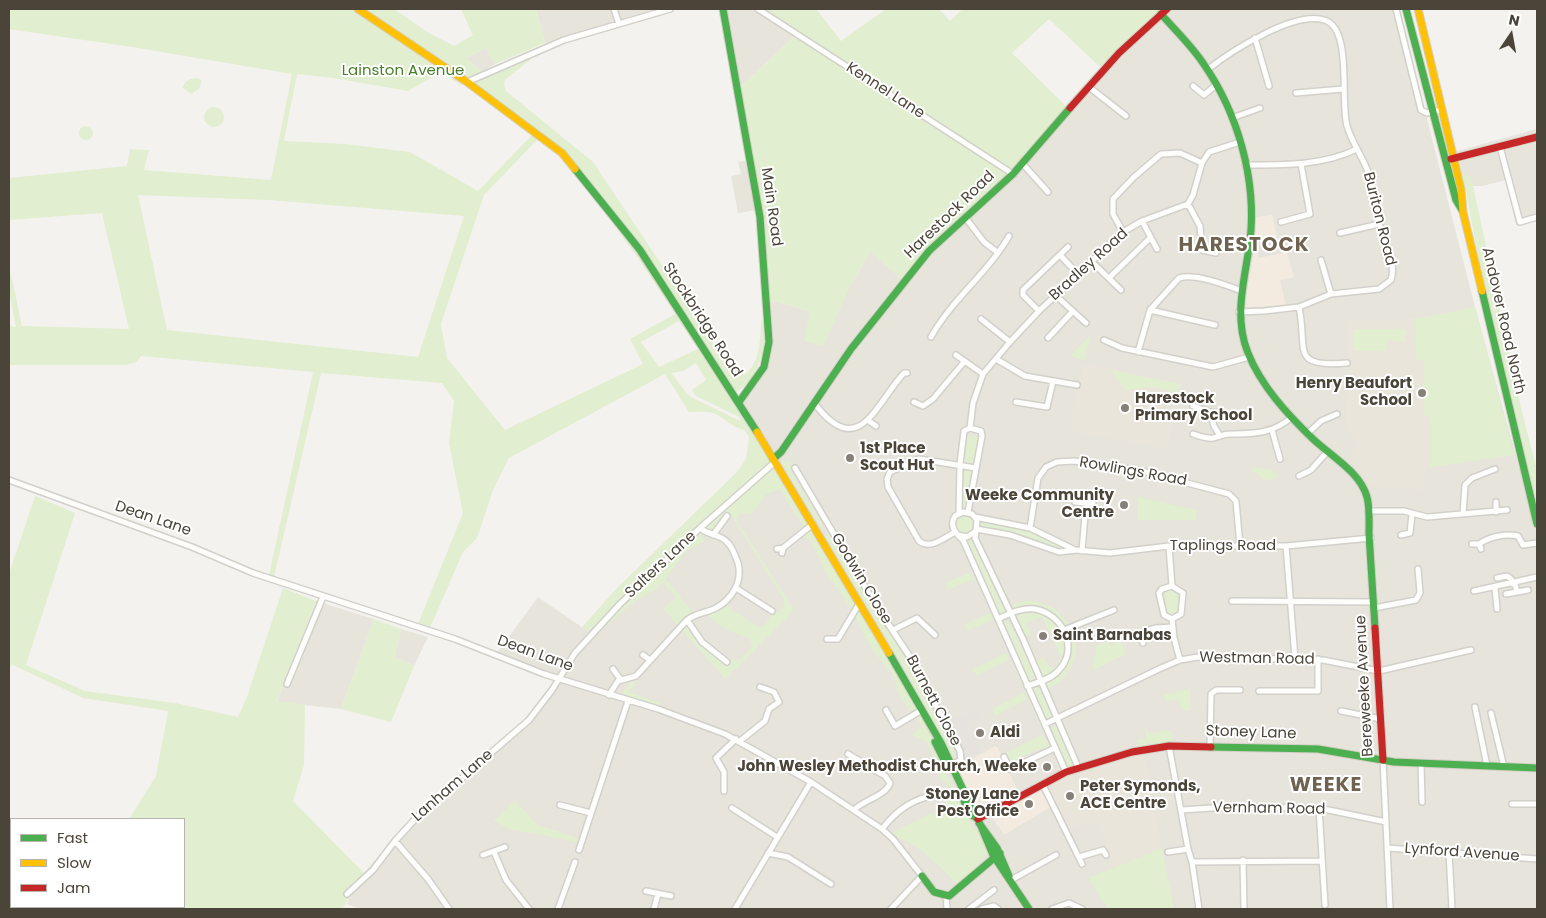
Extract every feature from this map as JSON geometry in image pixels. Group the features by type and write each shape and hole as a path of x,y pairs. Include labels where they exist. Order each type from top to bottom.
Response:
{"street":[{"name":"Stockbridge Road","path":"358,9 466,82 564,155 640,250 739,402 820,534 922,710 950,766 969,813 978,820 978,828 997,855 1004,874 1010,878 1029,909"},
{"path":"614,9 619,24"},
{"path":"466,82 564,40 670,9"},
{"name":"Main Road","path":"723,9 761,225 769,342 764,367 739,402"},
{"name":"Kennel Lane","path":"758,9 1012,174"},
{"name":"Harestock Road","path":"774,461 851,349 929,251 1012,174 1119,53 1168,9"},
{"name":"Andover Road North","path":"1396,9 1422,110 1428,113 1433,112"},
{"name":"Andover Road North","path":"1406,9 1433,112 1450,159"},
{"name":"Andover Road North","path":"1418,9 1442,110 1456,200 1463,212 1537,524"},
{"path":"1161,14 1207,70 1216,84 1232,118 1240,142 1245,165 1250,238 1239,312 1241,333 1250,357 1292,417 1327,452 1311,470 1299,476"},
{"name":"Buriton Road","path":"1207,70 1229,53 1256,38 1309,19 1326,21 1336,30 1340,42 1344,71 1343,89 1347,125 1371,178 1380,224 1392,266 1391,280 1379,289 1330,294 1299,307 1239,312"},
{"path":"1256,38 1269,86"},
{"path":"1406,49 1416,46"},
{"path":"1193,86 1204,95 1216,84"},
{"path":"1089,88 1122,116"},
{"path":"1296,93 1343,89"},
{"path":"1232,118 1260,108"},
{"path":"1433,112 1442,110"},
{"path":"1450,159 1537,137"},
{"path":"1216,252 1202,250 1200,226 1188,204 1193,196 1202,163 1209,152 1240,142"},
{"path":"1500,146 1520,222 1537,217"},
{"path":"1245,165 1301,164 1330,160 1358,149"},
{"path":"1123,232 1113,214 1113,199 1155,157 1173,152 1202,163"},
{"path":"1022,163 1048,192"},
{"path":"1281,222 1310,214 1301,164"},
{"name":"Bradley Road","path":"959,513 963,434 966,429 970,428 973,403 983,374 1039,311 1077,273 1123,232 1142,221 1188,204"},
{"path":"965,217 984,242 997,252"},
{"path":"1142,221 1157,249"},
{"path":"1340,233 1380,224"},
{"path":"931,337 967,293 1006,238"},
{"path":"1109,278 1150,238"},
{"path":"1039,311 1023,295 1023,290 1068,247"},
{"path":"1060,255 1077,273"},
{"path":"1091,260 1121,290"},
{"path":"1321,260 1330,294"},
{"path":"1138,352 1150,310 1175,281 1185,276 1219,283 1242,291"},
{"path":"1055,295 1086,323"},
{"path":"1299,307 1303,325 1303,347 1309,359 1319,364 1347,363"},
{"path":"1150,310 1215,325"},
{"path":"1048,338 1073,311"},
{"path":"981,319 1010,342"},
{"path":"1104,340 1122,348 1138,352 1213,367 1250,357"},
{"path":"956,355 983,374"},
{"path":"996,359 1016,372 1076,385"},
{"path":"914,402 923,406 933,399 964,362"},
{"path":"815,404 830,422 841,427 852,428 869,421 884,402 896,381 904,373 907,373"},
{"path":"1016,402 1047,408 1053,381"},
{"path":"1193,406 1210,412 1223,413"},
{"path":"1210,412 1214,426 1220,436"},
{"path":"1307,434 1321,421 1337,414"},
{"path":"1193,434 1212,438 1232,434 1243,436 1272,430 1281,426 1292,417"},
{"path":"869,421 876,426"},
{"path":"968,512 982,436 981,431 970,428"},
{"path":"1272,430 1280,459"},
{"name":"Bereweeke Avenue","path":"1327,452 1355,475 1365,491 1368,511 1379,671 1390,909"},
{"path":"976,468 919,459 890,472 886,482 919,541 924,545 956,534 967,537 976,530"},
{"name":"Salters Lane","path":"559,678 575,653 620,604 774,461"},
{"name":"Rowlings Road","path":"1030,528 1036,486 1042,470 1057,462 1074,461 1150,472 1229,494 1236,501 1240,546"},
{"path":"1463,514 1465,485 1472,478 1495,469"},
{"name":"Godwin Close","path":"794,471 892,630"},
{"name":"Dean Lane","path":"9,480 323,597 455,639 559,678 692,721 738,740 811,782 882,829 893,839 934,892 946,896"},
{"path":"1075,502 1093,504"},
{"path":"1496,502 1496,512"},
{"path":"1079,551 1086,503"},
{"path":"1368,511 1396,510 1427,517 1507,510"},
{"path":"1066,772 963,540 956,534 953,520 959,513 968,512 975,516 975,538 1011,613 1078,767"},
{"path":"1400,535 1410,533 1412,514"},
{"path":"713,535 727,516"},
{"name":"Taplings Road","path":"975,516 1030,528 1079,551"},
{"path":"781,550 813,524"},
{"path":"609,695 615,685 621,680 636,676 687,620 694,615 714,609 731,596 736,588 739,569 733,551 727,542 700,528"},
{"name":"Godwin Close","path":"820,534 830,528"},
{"name":"Taplings Road","path":"976,530 1010,535 1059,552 1110,552 1169,546 1286,546 1371,538"},
{"path":"1472,544 1480,546 1486,539 1511,534 1518,536 1523,545 1537,543"},
{"path":"1059,552 1062,544"},
{"path":"1169,546 1172,586"},
{"path":"1286,546 1295,658"},
{"path":"1232,601 1374,605 1416,600 1420,593 1418,569"},
{"path":"1497,578 1507,576 1511,578 1517,592"},
{"path":"1477,589 1495,588 1537,577"},
{"path":"1172,586 1183,592 1181,614 1172,619 1164,616 1160,593 1162,589 1172,586"},
{"path":"736,588 772,611"},
{"path":"1495,588 1497,609"},
{"path":"1506,594 1528,590"},
{"path":"287,684 323,597"},
{"path":"827,639 838,639 859,604"},
{"path":"998,619 1011,613 1033,608 1052,615 1064,630 1068,646 1063,664 1058,672 1040,682 1027,686"},
{"path":"1064,630 1114,610"},
{"path":"892,630 918,618 921,619 930,634"},
{"path":"1172,619 1180,660"},
{"path":"687,620 702,642 727,662"},
{"path":"1143,643 1140,633 1155,628 1173,627"},
{"name":"Burnett Close","path":"892,630 910,656 962,756 961,760 950,766"},
{"path":"663,634 669,638"},
{"path":"1379,671 1471,650"},
{"path":"643,655 650,660"},
{"name":"Westman Road","path":"1045,724 1180,660 1198,657 1318,659 1379,671"},
{"path":"1259,691 1318,691 1318,659"},
{"path":"613,669 621,680"},
{"name":"Lanham Lane","path":"347,894 373,870 395,841 417,817 529,720 559,678"},
{"path":"724,791 724,772 716,758 765,721 769,709 778,702 774,692 760,687"},
{"path":"1210,746 1211,694 1216,690 1240,690"},
{"path":"579,850 628,701"},
{"path":"1475,707 1488,766"},
{"path":"886,710 895,726 922,710"},
{"path":"1341,711 1381,719"},
{"path":"1491,713 1504,767"},
{"path":"1169,746 1180,810 1192,862 1199,909"},
{"name":"Stoney Lane","path":"978,820 1078,767 1132,752 1169,746 1318,749 1383,760 1421,764 1537,768"},
{"path":"1004,757 1010,769 1055,748"},
{"path":"848,754 885,776 890,783 884,791 860,803 854,810"},
{"path":"1421,764 1422,802"},
{"path":"735,909 811,782"},
{"path":"1043,785 1064,831 1082,864"},
{"path":"882,829 891,817 906,805 936,795"},
{"path":"1512,804 1537,804"},
{"path":"560,805 592,813"},
{"name":"Vernham Road","path":"1180,810 1228,807 1319,808 1386,822"},
{"path":"732,808 777,837"},
{"path":"1319,808 1325,905"},
{"path":"395,841 428,879 449,909"},
{"path":"483,855 505,847"},
{"name":"Lynford Avenue","path":"1387,848 1537,859"},
{"path":"1168,852 1188,849"},
{"path":"1079,857 1103,850 1106,855"},
{"path":"494,852 506,880 529,909"},
{"path":"1449,852 1452,909"},
{"path":"768,853 788,857 831,884"},
{"path":"947,909 946,896 958,890 997,855"},
{"path":"1010,878 1056,855"},
{"path":"1192,862 1243,860 1322,861"},
{"path":"1243,860 1244,909"},
{"path":"559,909 575,862"},
{"path":"891,909 922,876"},
{"path":"969,909 994,890"},
{"path":"646,891 671,896"},
{"path":"654,909 658,894"},
{"path":"1052,909 1070,903 1082,909"},
{"path":"982,909 994,906 998,909"}],"shaded area":[{"path":"536,9 655,9 545,43"},
{"path":"725,9 786,9 772,19 796,35 739,88"},
{"path":"1160,9 1395,9 1420,110 1426,115 1475,307 1537,532 1537,909 360,909 347,904 350,897 347,894 417,817 529,720 575,653 620,604 775,462 739,402 767,359 766,299 810,311 851,285 870,251 904,281 1012,170 1068,108 1065,106 1100,67 1159,13"},
{"path":"486,48 495,64 482,72 466,58"},
{"path":"1537,129 1537,220 1516,225 1506,180 1482,186 1465,186 1457,151"},
{"path":"749,160 757,210 738,213 731,176 741,174 738,162"},
{"path":"1272,215 1277,236 1282,236 1294,277 1280,280 1286,306 1246,307 1246,294 1254,252 1255,217"},
{"path":"1282,236 1287,252 1258,258 1256,241"},
{"name":"Henry Beaufort School","path":"1475,307 1514,455 1425,468 1424,490 1370,487 1361,475 1343,461 1356,446 1346,424 1348,321 1414,319"},
{"name":"Harestock Primary School","path":"1084,363 1181,384 1168,449 1069,431"},
{"path":"538,597 589,632 558,676 497,653"},
{"path":"316,601 374,619 341,709 277,702"},
{"path":"401,629 428,637 414,666 395,657"},
{"path":"976,709 980,715 967,725 981,753 968,757 950,721"},
{"path":"995,746 998,748 1020,796 1042,786 1052,806 1004,835 993,819 977,805 956,768"},
{"path":"1144,753 1162,848 1113,867 1099,821 1065,829 1048,787 1075,772"}],"green space":[{"name":"Lainston Avenue","path":"9,9 394,9 429,33 454,46 473,35 461,9 536,9 545,43 495,64 486,48 466,58 482,72 468,77 461,85 441,72 408,91 297,74 284,141 345,144 410,152 478,191 533,134 538,139 484,195 441,324 447,358 505,430 643,364 630,339 675,314 638,258 564,155 469,83 541,51 505,80 506,91 593,162 718,352 727,364 744,375 750,370 757,358 761,320 765,321 764,343 759,364 748,382 731,395 917,708 966,814 989,852 958,886 927,856 891,833 936,811 954,794 935,768 934,758 926,741 911,735 922,727 912,710 909,711 898,692 893,675 873,651 848,605 823,568 811,540 801,537 798,531 804,528 780,489 766,494 753,513 740,514 736,519 794,610 725,679 682,630 633,682 635,685 628,692 660,703 658,708 620,695 628,687 631,679 658,651 672,637 680,631 688,626 706,650 728,664 733,658 738,661 753,646 749,638 726,629 706,613 722,609 726,604 733,611 759,627 765,626 773,609 779,613 784,605 784,599 731,515 712,529 704,528 701,534 705,541 687,550 666,579 692,612 678,626 663,608 676,598 663,582 655,590 635,601 595,636 582,627 617,588 737,472 746,459 749,437 744,430 713,413 689,412 665,374 509,458 493,490 477,538 463,552 430,628 418,624 463,513 449,443 454,401 442,383 321,373 274,577 269,575 313,372 141,356 136,362 127,365 9,365 9,326 16,327 9,291 9,265 22,326 129,329 102,213 9,220 9,178 127,166 130,149 149,150 144,170 271,180 292,74 132,47 9,29","holes":["138,195 268,200 464,216 418,357 167,330","679,321 698,349 659,367 641,342","696,363 706,380 692,390 696,396 739,417 740,421 689,396 671,373 683,371"]},
{"path":"763,9 816,9 841,41 886,9 939,9 950,21 963,9 1160,9 1158,11 1160,13 1100,67 1049,19 1012,53 1068,108 1012,170"},
{"path":"796,35 1010,172 904,282 870,251 851,285 823,346 804,341 810,311 766,299 762,234 739,88"},
{"path":"198,78 202,81 199,89 191,94 183,88 188,80"},
{"path":"214,107 221,110 224,117 221,124 214,127 207,124 204,117 207,110"},
{"path":"83,126 89,126 93,133 89,140 83,140 79,136 79,130"},
{"path":"1463,175 1471,176 1521,408 1537,470 1537,512 1481,272"},
{"path":"1475,307 1514,455 1430,467 1430,418 1423,414 1423,360 1415,359 1414,319"},
{"path":"1353,329 1406,329 1406,341 1387,341 1387,351 1353,351"},
{"path":"1091,334 1084,360 1070,356"},
{"path":"1111,370 1181,384 1176,398 1158,388 1125,390"},
{"path":"972,435 980,438 974,465 964,464 966,438"},
{"path":"789,460 796,467 791,472 823,525 820,526 781,463"},
{"path":"1254,468 1272,469 1273,472 1277,473 1276,479 1263,480 1258,474 1251,472"},
{"path":"965,470 970,470 973,473 967,509 960,508 962,474"},
{"path":"35,496 75,513 26,665 85,691 175,703 238,717 247,697 283,588 316,601 277,701 305,705 304,765 293,801 364,873 392,840 395,841 373,870 347,894 350,897 342,909 14,909 185,908 185,818 130,818 156,776 168,711 83,698 11,664 9,671 9,574"},
{"path":"1138,497 1197,510 1196,520 1138,520"},
{"path":"965,515 972,518 975,525 972,532 965,535 958,532 955,525 958,518"},
{"path":"982,521 1011,525 1030,531 1048,538 1056,543 1058,547 1053,547 1018,534 982,528 980,525"},
{"path":"830,533 909,665 956,756 951,757 920,695 825,536"},
{"path":"970,539 976,544 1006,613 998,614 966,543"},
{"path":"971,572 974,579 948,590 945,583"},
{"path":"1167,590 1177,590 1181,594 1179,610 1174,614 1168,615 1163,595"},
{"path":"1024,601 1039,602 1051,607 1061,614 1070,626 1065,627 1049,612 1043,610 1030,608 1014,610 1012,604"},
{"path":"992,612 995,618 993,619 991,616 992,620 967,631 964,624"},
{"path":"1026,612 1044,615 1052,620 1064,635 1066,643 1066,653 1062,662 1055,670 1041,679 1034,661 1044,658 1051,669 1056,666 1061,657 1042,617 1026,623 1032,635 1024,637 1016,615"},
{"path":"374,619 401,629 395,657 414,666 391,722 341,709"},
{"path":"1005,621 1010,623 1034,674 1034,679 1029,683 1004,629"},
{"path":"1071,630 1076,648 1073,664 1062,679 1048,689 1044,683 1052,679 1061,669 1066,656 1068,633"},
{"path":"1121,640 1126,654 1094,670 1093,657 1096,656 1096,646 1108,641 1111,645"},
{"path":"1006,653 1009,660 976,676 973,669"},
{"path":"1014,659 1046,731 1043,732 1011,660"},
{"path":"1035,686 1040,689 1052,717 1050,720 1045,718 1032,691"},
{"path":"1190,688 1190,711 1184,711 1178,700 1166,701 1164,695"},
{"path":"1024,693 1027,700 995,716 992,709"},
{"path":"1145,725 1148,733 1171,730 1173,741 1138,747 1137,745 1149,742 1137,744 1137,740 1146,740"},
{"path":"1052,726 1057,728 1074,766 1068,769 1051,734"},
{"path":"1043,735 1049,748 1044,751 1043,748 1016,759 1017,763 1009,764 1005,756 1007,752"},
{"path":"515,801 538,825 578,838 577,842 509,829 493,821"},
{"path":"1162,848 1174,909 1108,909 1088,878"}],"traffic: fast":[{"path":"723,9 760,217 769,342 764,367 739,402"},
{"path":"1406,9 1456,200 1462,210"},
{"path":"1161,14 1203,63 1226,103 1242,148 1251,194 1250,241 1243,283 1241,311 1241,325 1248,353 1260,377 1276,399 1313,439 1352,472 1367,497 1375,628"},
{"path":"773,459 781,452 851,349 929,251 1013,174 1070,108"},
{"path":"575,169 640,250 757,432"},
{"path":"1482,291 1537,524"},
{"path":"889,653 941,743 976,817"},
{"path":"935,742 946,764"},
{"path":"1211,747 1318,749 1394,762 1537,768"},
{"path":"961,794 969,813 978,819 993,855 1029,909"},
{"path":"979,823 997,848 1009,876"},
{"path":"922,876 934,892 949,896 1000,853"}],"traffic: slow":[{"path":"358,9 467,82 562,153 575,169"},
{"path":"1418,9 1461,189 1463,212 1482,291"},
{"path":"757,432 889,653"}],"traffic: jam":[{"path":"1070,108 1119,53 1167,9"},
{"path":"1451,159 1537,137"},
{"path":"1375,628 1383,760"},
{"path":"978,819 1066,772 1132,752 1169,746 1211,747"}],"place":[{"name":"Henry Beaufort School","path":"1422,393"},
{"name":"Harestock Primary School","path":"1125,408"},
{"name":"1st Place Scout Hut","path":"850,458"},
{"name":"Weeke Community Centre","path":"1124,505"},
{"name":"Saint Barnabas","path":"1043,636"},
{"name":"Aldi","path":"980,733"},
{"name":"John Wesley Methodist Church, Weeke","path":"1047,767"},
{"name":"Peter Symonds, ACE Centre","path":"1070,796"},
{"name":"Stoney Lane Post Office","path":"1029,804"}],"district":[{"name":"HARESTOCK","path":"1244,246"},
{"name":"WEEKE","path":"1326,786"}]}
